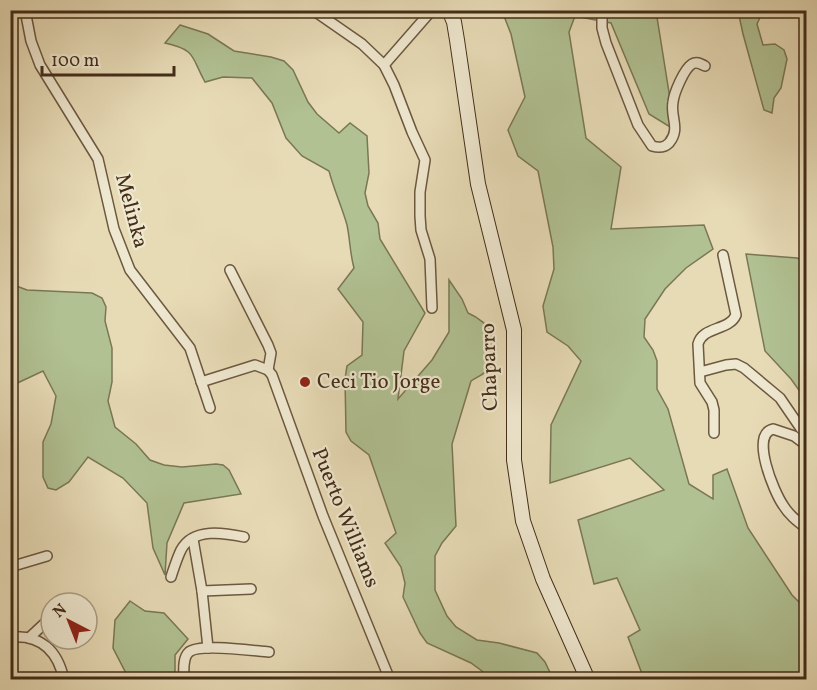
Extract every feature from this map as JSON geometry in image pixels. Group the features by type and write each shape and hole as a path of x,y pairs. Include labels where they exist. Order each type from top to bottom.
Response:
{"street":[{"path":"313,10 362,44 384,64 425,160 420,192 420,216 421,230 430,259 432,308"},
{"path":"384,64 432,10"},
{"name":"Chaparro","path":"448,10 454,22 478,183 514,330 514,460 523,521 543,579 588,680"},
{"path":"605,10 602,18 606,43 638,125 652,146 659,148 667,146 674,136 676,123 672,103 687,69 692,64 699,63 705,66"},
{"name":"Melinka","path":"25,14 40,65 98,159 114,229 130,270 190,348 210,408"},
{"path":"714,433 712,402 700,383 698,344 705,333 734,321 736,315 723,255"},
{"path":"201,382 255,365 268,370 271,353 268,345 230,270"},
{"path":"700,372 736,364 744,368 780,398 794,422 807,436"},
{"name":"Puerto Williams","path":"268,370 272,375 323,516 390,680"},
{"path":"807,445 794,436 773,429 766,432 763,438 768,472 776,492 792,517 807,528"},
{"path":"171,577 181,550 193,539 220,532 244,537"},
{"path":"193,539 202,591 208,648"},
{"path":"10,567 47,556"},
{"path":"202,591 251,590"},
{"path":"33,639 39,631"},
{"path":"10,637 33,639 53,652 59,662 64,680"},
{"path":"184,680 188,653 196,649 269,651"}],"green space":[{"path":"502,11 656,11 675,130 649,114 611,23 575,16 569,32 586,138 621,167 611,229 704,225 713,249 686,268 665,289 645,319 644,337 657,361 657,389 668,409 689,484 713,499 713,475 727,469 748,528 792,595 806,609 806,679 644,679 628,637 640,630 617,578 594,584 578,520 664,490 630,458 550,483 551,425 581,361 568,346 547,332 543,306 554,269 553,247 538,171 518,156 508,130 525,97 511,34"},
{"path":"738,11 763,11 757,24 763,45 775,44 784,50 787,59 781,88 774,98 772,113 764,110"},
{"path":"180,25 208,34 234,51 284,61 293,70 308,102 317,114 339,133 350,123 367,136 369,173 365,193 368,206 378,223 380,239 425,313 404,351 398,399 432,360 449,332 449,280 468,313 482,322 493,335 495,358 489,369 471,381 452,444 456,526 435,556 435,590 447,616 456,627 477,640 537,653 545,662 553,679 488,679 471,663 427,643 420,633 403,597 405,583 401,567 385,543 396,533 369,455 351,441 346,432 345,379 347,366 362,355 363,322 338,289 354,268 347,225 329,171 302,156 286,138 272,103 252,78 223,77 205,82 188,52 165,43"},
{"path":"746,254 797,258 804,261 806,265 806,400 791,379 765,351"},
{"path":"11,284 27,290 92,293 102,298 106,307 105,321 112,348 112,382 108,401 115,427 136,444 150,460 164,465 182,467 216,464 223,465 229,470 241,494 184,503 167,543 165,575 153,548 147,503 123,478 88,457 69,482 56,490 48,488 43,477 43,442 51,424 56,396 43,371 11,386"},
{"path":"130,601 145,611 164,613 188,639 175,655 175,679 129,679 113,648 115,620"}],"place":[{"name":"Ceci Tio Jorge","path":"305,382"}]}
